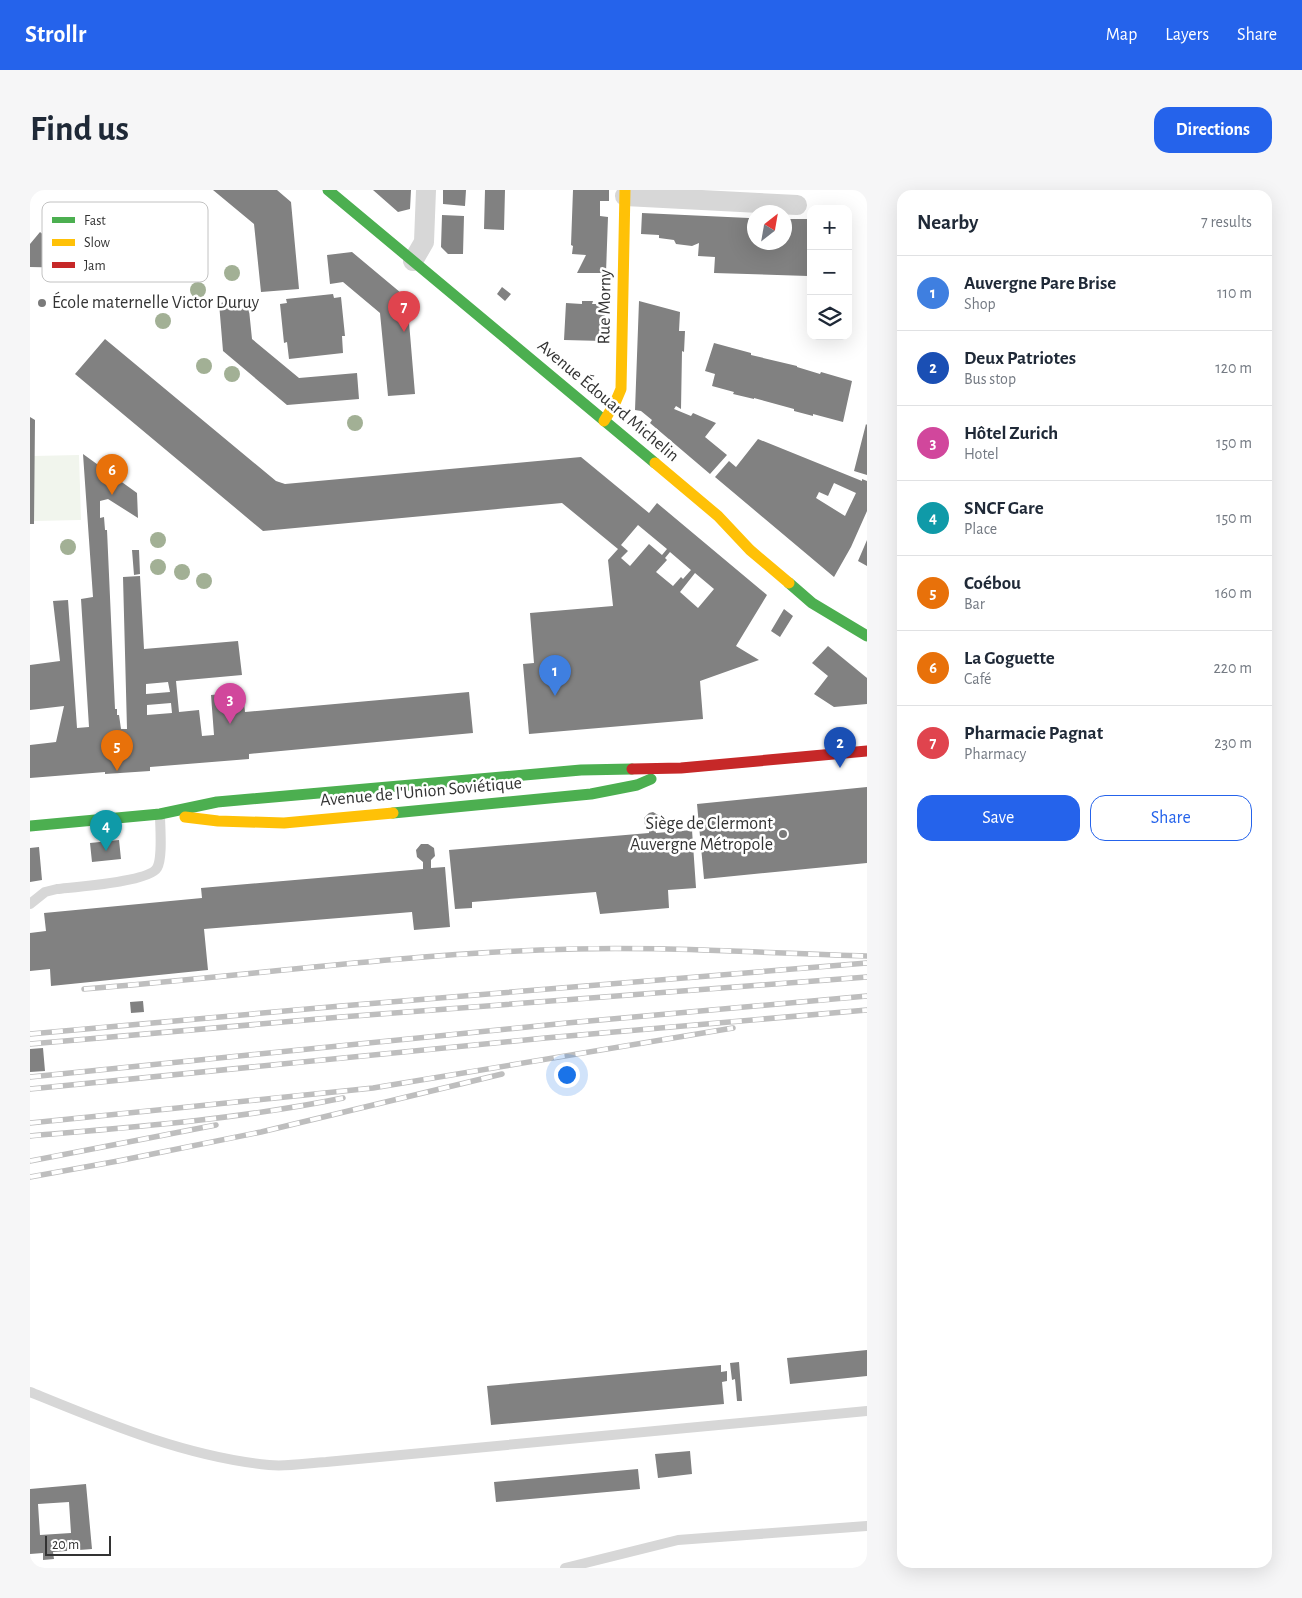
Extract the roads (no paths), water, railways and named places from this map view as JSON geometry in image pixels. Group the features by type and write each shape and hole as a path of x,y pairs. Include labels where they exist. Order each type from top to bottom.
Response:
{"street":[{"name":"Avenue Édouard Michelin","path":"328,190 718,516 750,550 812,603 867,636"},
{"path":"413,261 424,242 426,190"},
{"path":"625,193 797,205"},
{"name":"Rue Morny","path":"604,421 621,389 625,193"},
{"name":"Avenue de l'Union Soviétique","path":"30,826 160,814 217,802 581,770 681,768 867,751"},
{"name":"Avenue de l'Union Soviétique","path":"160,814 218,821 284,823 591,794 637,784 681,768"}],"lane":[{"path":"30,904 46,892 56,889 127,881 149,875 157,870 160,860 160,814"},
{"path":"30,1392 137,1433 211,1455 271,1466 867,1411"},
{"path":"565,1568 678,1540 867,1526"}],"railway":[{"path":"84,989 426,957 540,950 622,948 867,956"},
{"path":"30,1034 341,1006 867,963"},
{"path":"30,1044 341,1017 867,977"},
{"path":"30,1077 567,1023 867,996"},
{"path":"30,1089 545,1038 867,1010"},
{"path":"30,1123 373,1088 733,1028"},
{"path":"30,1177 261,1132 502,1074"},
{"path":"30,1136 226,1117 343,1098"},
{"path":"30,1161 216,1125"}],"place":[{"name":"École maternelle Victor Duruy","path":"42,303"},
{"name":"Pharmacie Pagnat","path":"404,332"},
{"name":"La Goguette","path":"112,495"},
{"name":"Auvergne Pare Brise","path":"555,696"},
{"name":"Hôtel Zurich","path":"230,724"},
{"name":"Deux Patriotes","path":"840,768"},
{"name":"Coébou","path":"117,771"},
{"name":"Siège de Clermont Auvergne Métropole","path":"783,834"},
{"name":"SNCF Gare","path":"106,851"}]}
